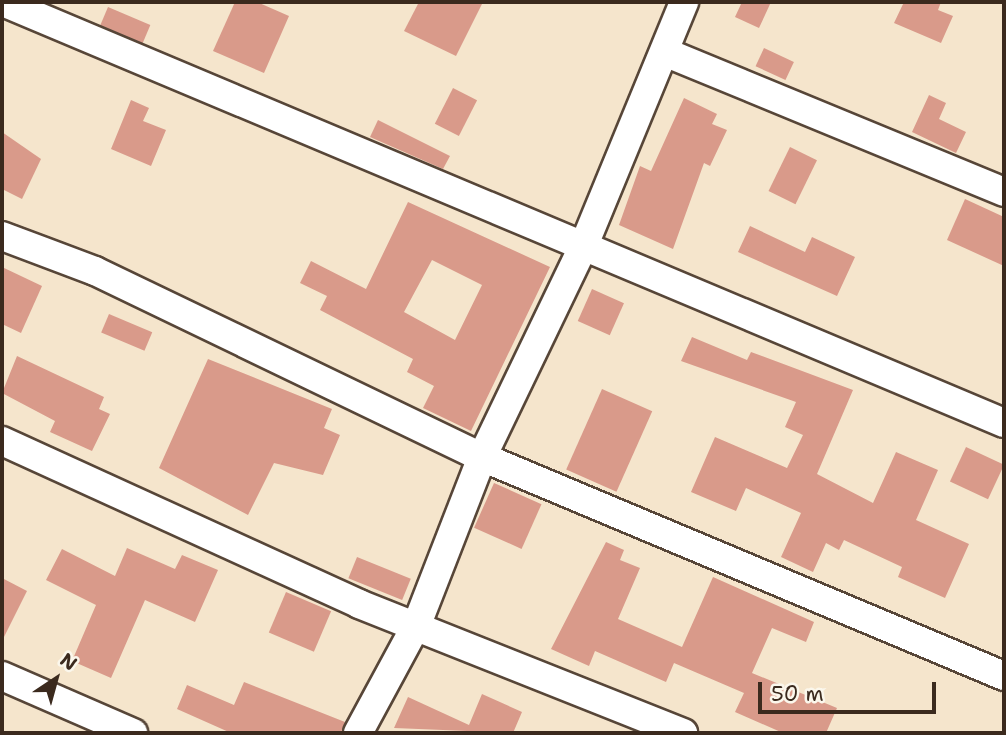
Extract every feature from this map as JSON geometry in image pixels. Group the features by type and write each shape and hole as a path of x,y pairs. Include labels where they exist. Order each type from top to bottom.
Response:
{"street":[{"path":"3,2 1004,423"},
{"path":"358,733 417,624 482,457 584,245 667,53 684,2"},
{"path":"667,53 1004,192"},
{"path":"2,236 95,271 482,457 1004,676"},
{"path":"2,441 359,604 417,624 683,733"},
{"path":"2,677 133,733"}],"building":[{"path":"235,2 257,2 289,16 264,73 213,51"},
{"path":"419,2 483,2 456,56 404,31"},
{"path":"742,2 771,2 759,28 735,17"},
{"path":"904,2 941,2 938,10 953,16 941,43 894,23"},
{"path":"108,7 150,25 143,43 100,25"},
{"path":"764,48 794,62 785,80 756,66"},
{"path":"453,88 477,100 459,136 435,124"},
{"path":"929,95 946,103 939,119 966,132 956,153 912,132"},
{"path":"684,98 717,114 712,124 727,130 710,166 704,163 673,249 619,225 640,166 651,171"},
{"path":"131,100 149,108 143,121 166,130 151,166 111,149"},
{"path":"378,120 450,156 443,169 370,137"},
{"path":"2,132 41,159 22,199 2,189"},
{"path":"790,147 817,160 795,204 769,191"},
{"path":"965,199 1004,217 1004,266 947,240"},
{"path":"408,202 550,267 471,431 423,408 434,386 407,372 413,359 320,310 327,296 300,283 311,261 366,289","holes":["432,260 482,285 455,340 404,312"]},
{"path":"750,226 805,252 812,237 855,257 837,296 738,252"},
{"path":"2,267 42,286 21,333 2,324"},
{"path":"592,289 624,303 610,335 578,321"},
{"path":"109,314 152,332 144,351 101,332"},
{"path":"692,337 747,360 751,352 853,390 817,474 873,503 896,452 938,470 916,520 969,544 945,598 898,577 902,567 844,540 839,550 826,543 813,572 781,557 801,513 746,488 736,511 691,492 715,437 787,468 803,435 785,427 796,402 681,361"},
{"path":"17,356 104,397 99,409 110,414 92,451 50,432 55,421 2,393"},
{"path":"208,359 332,409 324,428 340,435 323,475 274,463 248,515 159,468"},
{"path":"602,389 652,411 616,492 566,469"},
{"path":"966,447 1004,465 988,499 950,481"},
{"path":"494,483 542,504 522,549 474,528"},
{"path":"606,542 624,550 620,560 640,568 618,619 682,647 713,577 814,622 806,642 772,628 752,673 837,708 826,733 783,733 735,712 744,693 674,663 666,682 595,651 589,666 551,649"},
{"path":"127,548 175,569 182,555 218,570 195,622 145,600 111,678 72,661 96,605 46,580 62,549 115,576"},
{"path":"357,557 411,579 402,600 348,578"},
{"path":"2,578 27,591 2,641"},
{"path":"286,592 331,611 314,652 269,633"},
{"path":"244,682 345,722 341,733 231,733 177,709 187,685 234,705"},
{"path":"482,694 522,712 513,733 394,728 408,697 469,725"}]}
